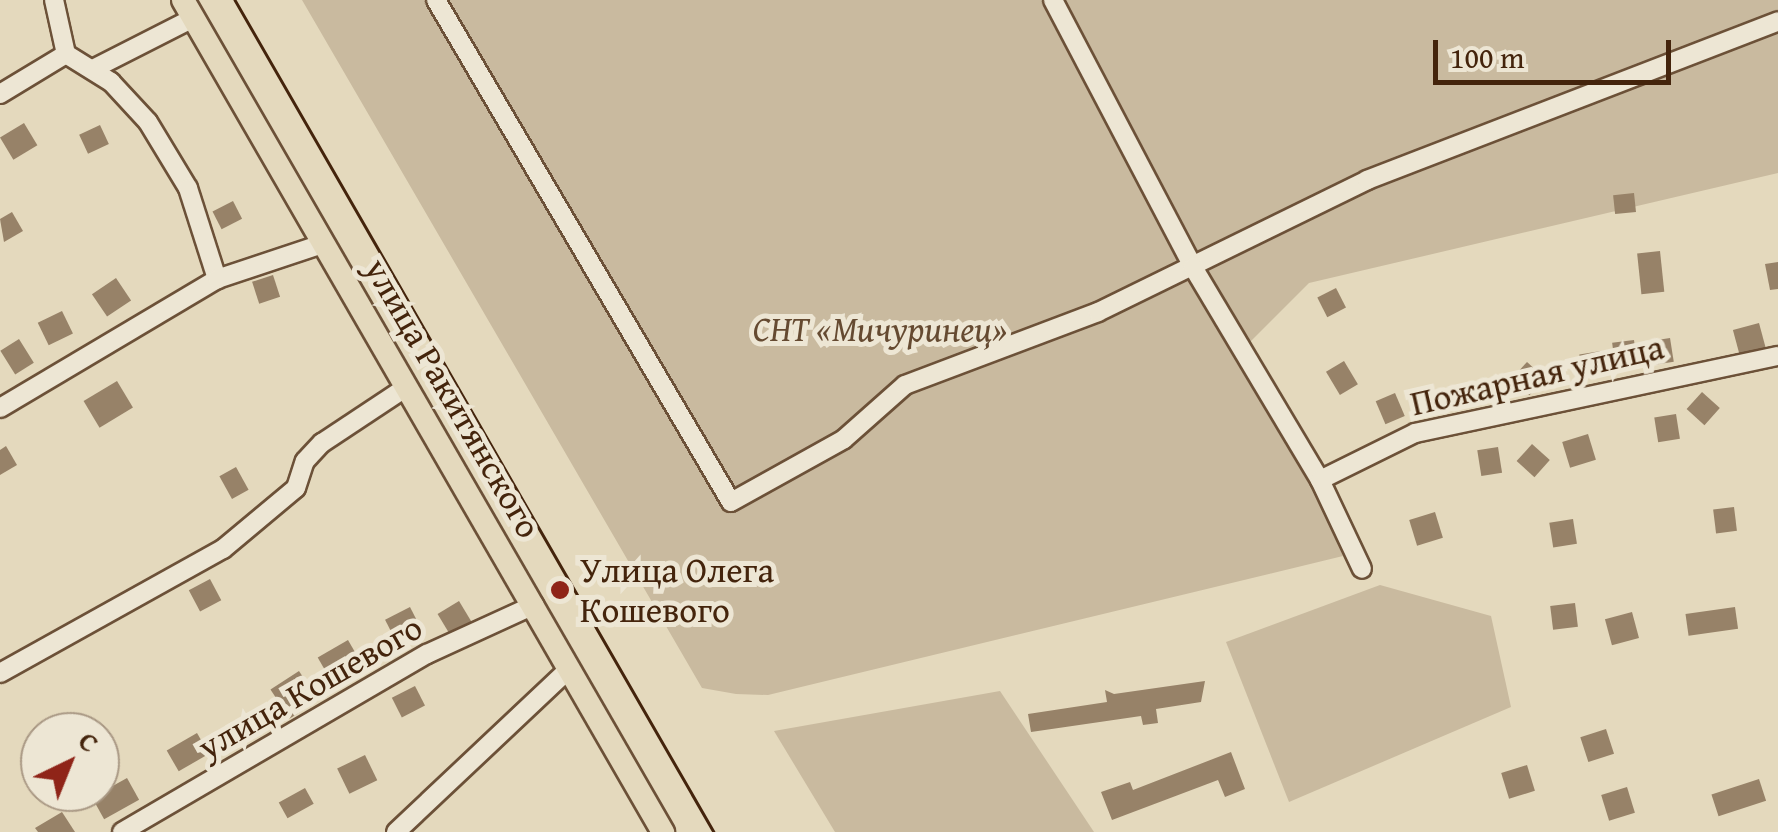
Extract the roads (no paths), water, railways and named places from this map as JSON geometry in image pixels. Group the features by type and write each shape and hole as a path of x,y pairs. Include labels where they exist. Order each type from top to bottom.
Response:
{"main road":[{"name":"улица Ракитянского","path":"188,9 662,832"}],"street":[{"path":"54,0 66,54 93,69 148,122 178,172 217,278"},
{"path":"436,0 732,502 844,439 905,385 1098,312 1367,180 1778,20"},
{"path":"1053,0 1193,267 1320,480 1362,569"},
{"path":"93,69 188,9"},
{"path":"0,94 66,54"},
{"path":"0,408 217,278 322,244"},
{"name":"Пожарная улица","path":"1320,480 1415,432 1778,356"},
{"path":"0,672 223,550 296,488 306,461 322,443 405,388"},
{"name":"улица Кошевого","path":"122,832 427,654 534,605"},
{"path":"396,832 569,669"}],"tram line":[{"path":"235,0 714,832"}],"place":[{"name":"Улица Олега Кошевого","path":"560,590"}],"park label":[{"name":"СНТ «Мичуринец»","path":"880,329"}]}
